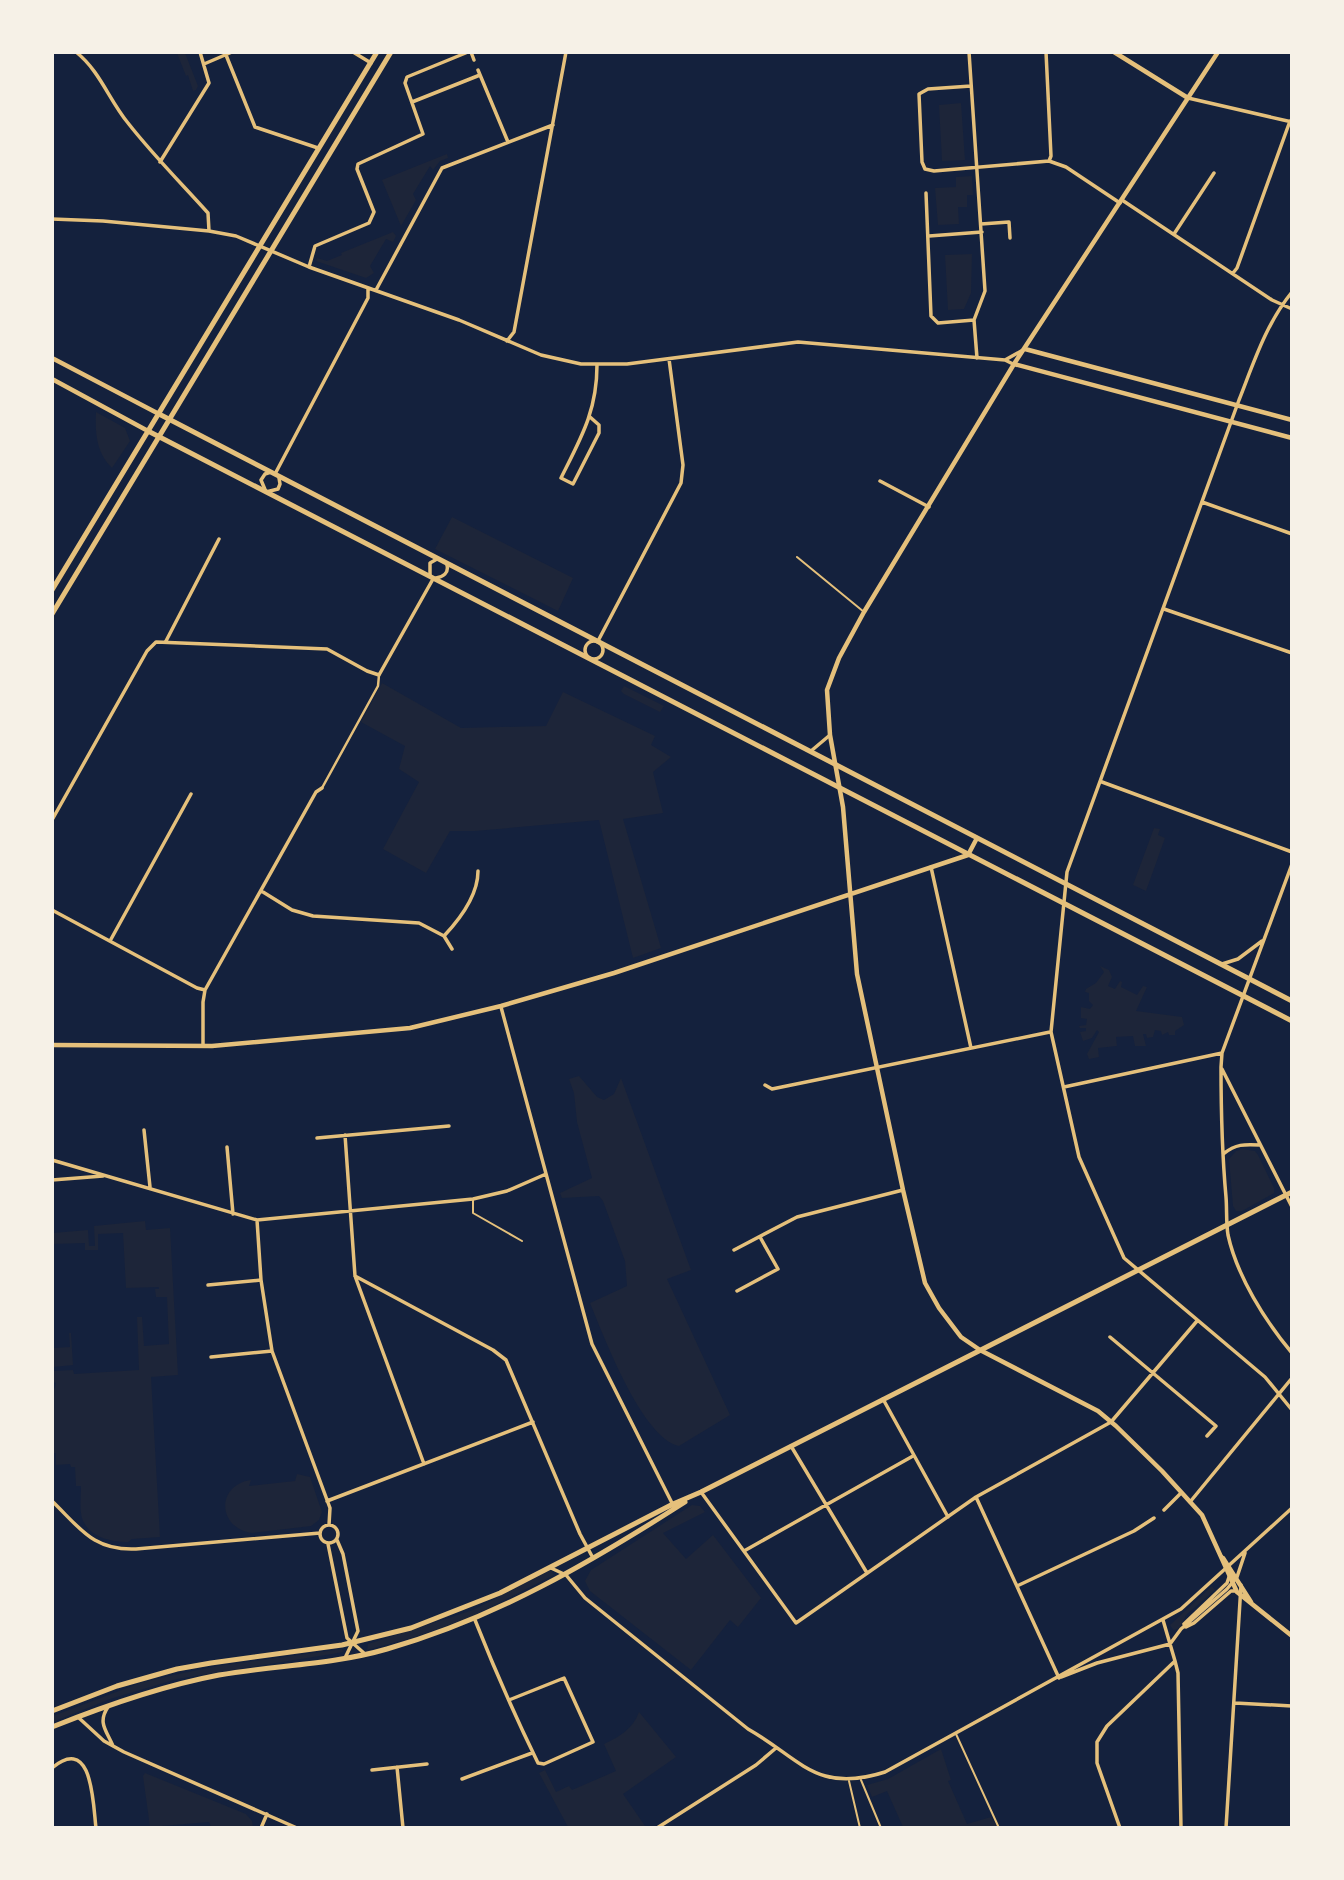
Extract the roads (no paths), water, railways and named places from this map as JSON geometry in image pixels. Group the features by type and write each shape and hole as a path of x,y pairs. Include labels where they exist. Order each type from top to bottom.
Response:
{"main road":[{"path":"52,590 377,52"},
{"path":"52,614 391,52"},
{"path":"159,414 1292,1000"},
{"path":"148,431 1292,1021"},
{"path":"52,1711 117,1686 177,1669 354,1643 440,1618 500,1593 1292,1192"},
{"path":"52,1727 162,1687 222,1675 344,1659 475,1620 594,1560 674,1506"}],"street":[{"path":"76,52 93,69 125,120 208,213 209,231"},
{"path":"160,162 209,83 200,52"},
{"path":"204,64 232,52"},
{"path":"353,52 371,63"},
{"path":"309,267 315,246 369,223 373,218 374,212 357,169 358,164 423,134 405,83 407,78 469,52 474,60"},
{"path":"507,341 513,332 566,52"},
{"path":"969,52 985,291 974,320 977,358"},
{"path":"1046,52 1051,156 1049,162"},
{"path":"1114,52 1188,98 1291,122 1233,273"},
{"path":"1218,52 1014,365 864,612 839,658 827,690 857,974 925,1283 953,1328 980,1350 1098,1411 1111,1422 1202,1515 1220,1555 1237,1577 1249,1601"},
{"path":"226,55 255,127 319,149"},
{"path":"412,102 479,73 508,142"},
{"path":"971,86 928,89 919,94 922,162 925,169 934,171 1049,162 1066,167 1292,309"},
{"path":"376,290 442,168 553,125"},
{"path":"1174,234 1214,173"},
{"path":"926,193 931,316 938,323 974,320"},
{"path":"52,219 96,220 236,236 309,267 459,320 541,355 597,365 669,359 798,342 1004,360 1014,365 1292,438"},
{"path":"981,224 1009,222 1010,238"},
{"path":"929,236 982,232"},
{"path":"275,474 368,298 368,288"},
{"path":"1292,292 1265,335 1237,406 1067,872 1051,1032 1079,1157 1124,1258 1265,1377 1292,1410"},
{"path":"1004,360 1024,349 1292,420"},
{"path":"52,358 159,414"},
{"path":"598,641 681,483 683,465 669,359"},
{"path":"590,417 599,425 599,433 573,484 561,478 590,417 597,365"},
{"path":"52,379 148,431"},
{"path":"265,474 275,474 281,482 278,489 265,492 261,480 265,474"},
{"path":"880,481 929,507"},
{"path":"1202,502 1292,534"},
{"path":"166,641 219,538"},
{"path":"203,1046 205,990 379,686 379,675 433,578 444,575 447,570 442,560 433,560 429,568 433,578"},
{"path":"1164,609 1292,653"},
{"path":"593,640 598,641 602,645 603,653 598,658 589,658 585,654 586,644 593,640"},
{"path":"52,820 147,651 156,642 327,649 379,675"},
{"path":"811,752 830,734"},
{"path":"1102,782 1292,852"},
{"path":"110,941 191,794"},
{"path":"52,1045 203,1046 410,1028 501,1006 614,973 968,855 977,838"},
{"path":"1292,864 1222,1053 1221,1067 1228,1235 1242,1273 1258,1305 1276,1335 1292,1353"},
{"path":"931,867 971,1048"},
{"path":"444,936 455,924 478,885 478,871"},
{"path":"262,892 292,910 313,916 419,923 444,936 452,949"},
{"path":"52,910 205,990"},
{"path":"1222,964 1238,959 1264,939"},
{"path":"501,1006 592,1344 674,1506"},
{"path":"765,1085 772,1089 1051,1032"},
{"path":"1065,1087 1222,1053"},
{"path":"1221,1067 1290,1206"},
{"path":"317,1138 449,1126"},
{"path":"144,1130 150,1188"},
{"path":"345,1135 355,1276 424,1464"},
{"path":"1223,1154 1242,1143 1260,1145"},
{"path":"227,1147 233,1214"},
{"path":"52,1160 257,1220 473,1199 508,1191 546,1174"},
{"path":"52,1180 107,1176"},
{"path":"734,1250 797,1217 903,1190"},
{"path":"257,1220 261,1280 272,1351 330,1508 329,1525"},
{"path":"737,1292 778,1269 760,1237"},
{"path":"355,1276 493,1350 506,1360 594,1560"},
{"path":"208,1285 261,1280"},
{"path":"701,1492 796,1623 976,1497 1111,1422 1197,1321"},
{"path":"1110,1337 1216,1426 1207,1436"},
{"path":"211,1357 272,1351"},
{"path":"1190,1502 1292,1381"},
{"path":"883,1399 947,1517"},
{"path":"327,1500 533,1422"},
{"path":"791,1446 867,1573"},
{"path":"744,1550 913,1456"},
{"path":"1164,1510 1181,1493"},
{"path":"976,1497 1059,1678"},
{"path":"52,1501 93,1540 110,1549 320,1533"},
{"path":"1059,1678 1076,1665 1181,1609 1292,1508"},
{"path":"1017,1586 1135,1531 1154,1518"},
{"path":"328,1544 322,1541 320,1533 323,1527 329,1525 337,1529 337,1540 343,1554 358,1631 344,1659"},
{"path":"328,1544 337,1540"},
{"path":"328,1544 347,1638 366,1654"},
{"path":"551,1568 566,1574 585,1598 748,1729 765,1738 806,1770 822,1776 848,1780 885,1772 1059,1678 1097,1663 1170,1644 1187,1619 1230,1580 1237,1577 1245,1551"},
{"path":"1228,1568 1230,1580 1238,1593"},
{"path":"1226,1828 1235,1703 1238,1593 1241,1584"},
{"path":"1181,1629 1194,1623 1234,1590 1292,1636"},
{"path":"1228,1593 1235,1596 1238,1608"},
{"path":"1238,1608 1242,1601 1249,1601"},
{"path":"475,1620 509,1700 532,1753 538,1763 544,1764 593,1742 564,1678 509,1700"},
{"path":"1163,1620 1178,1673 1181,1828"},
{"path":"1121,1828 1097,1763 1097,1742 1107,1726 1175,1661"},
{"path":"112,1703 103,1716 102,1725 113,1746"},
{"path":"1235,1703 1292,1706"},
{"path":"77,1717 113,1746 297,1828"},
{"path":"657,1828 756,1765 776,1748"},
{"path":"462,1779 532,1753"},
{"path":"52,1768 61,1762 74,1760 85,1766 89,1776 96,1828"},
{"path":"372,1770 427,1764"},
{"path":"397,1767 403,1828"},
{"path":"261,1828 267,1814"}],"lane":[{"path":"797,557 864,612"},
{"path":"473,1199 473,1213 522,1241"},
{"path":"955,1733 999,1828"},
{"path":"860,1778 881,1828"},
{"path":"848,1780 860,1828"}]}
